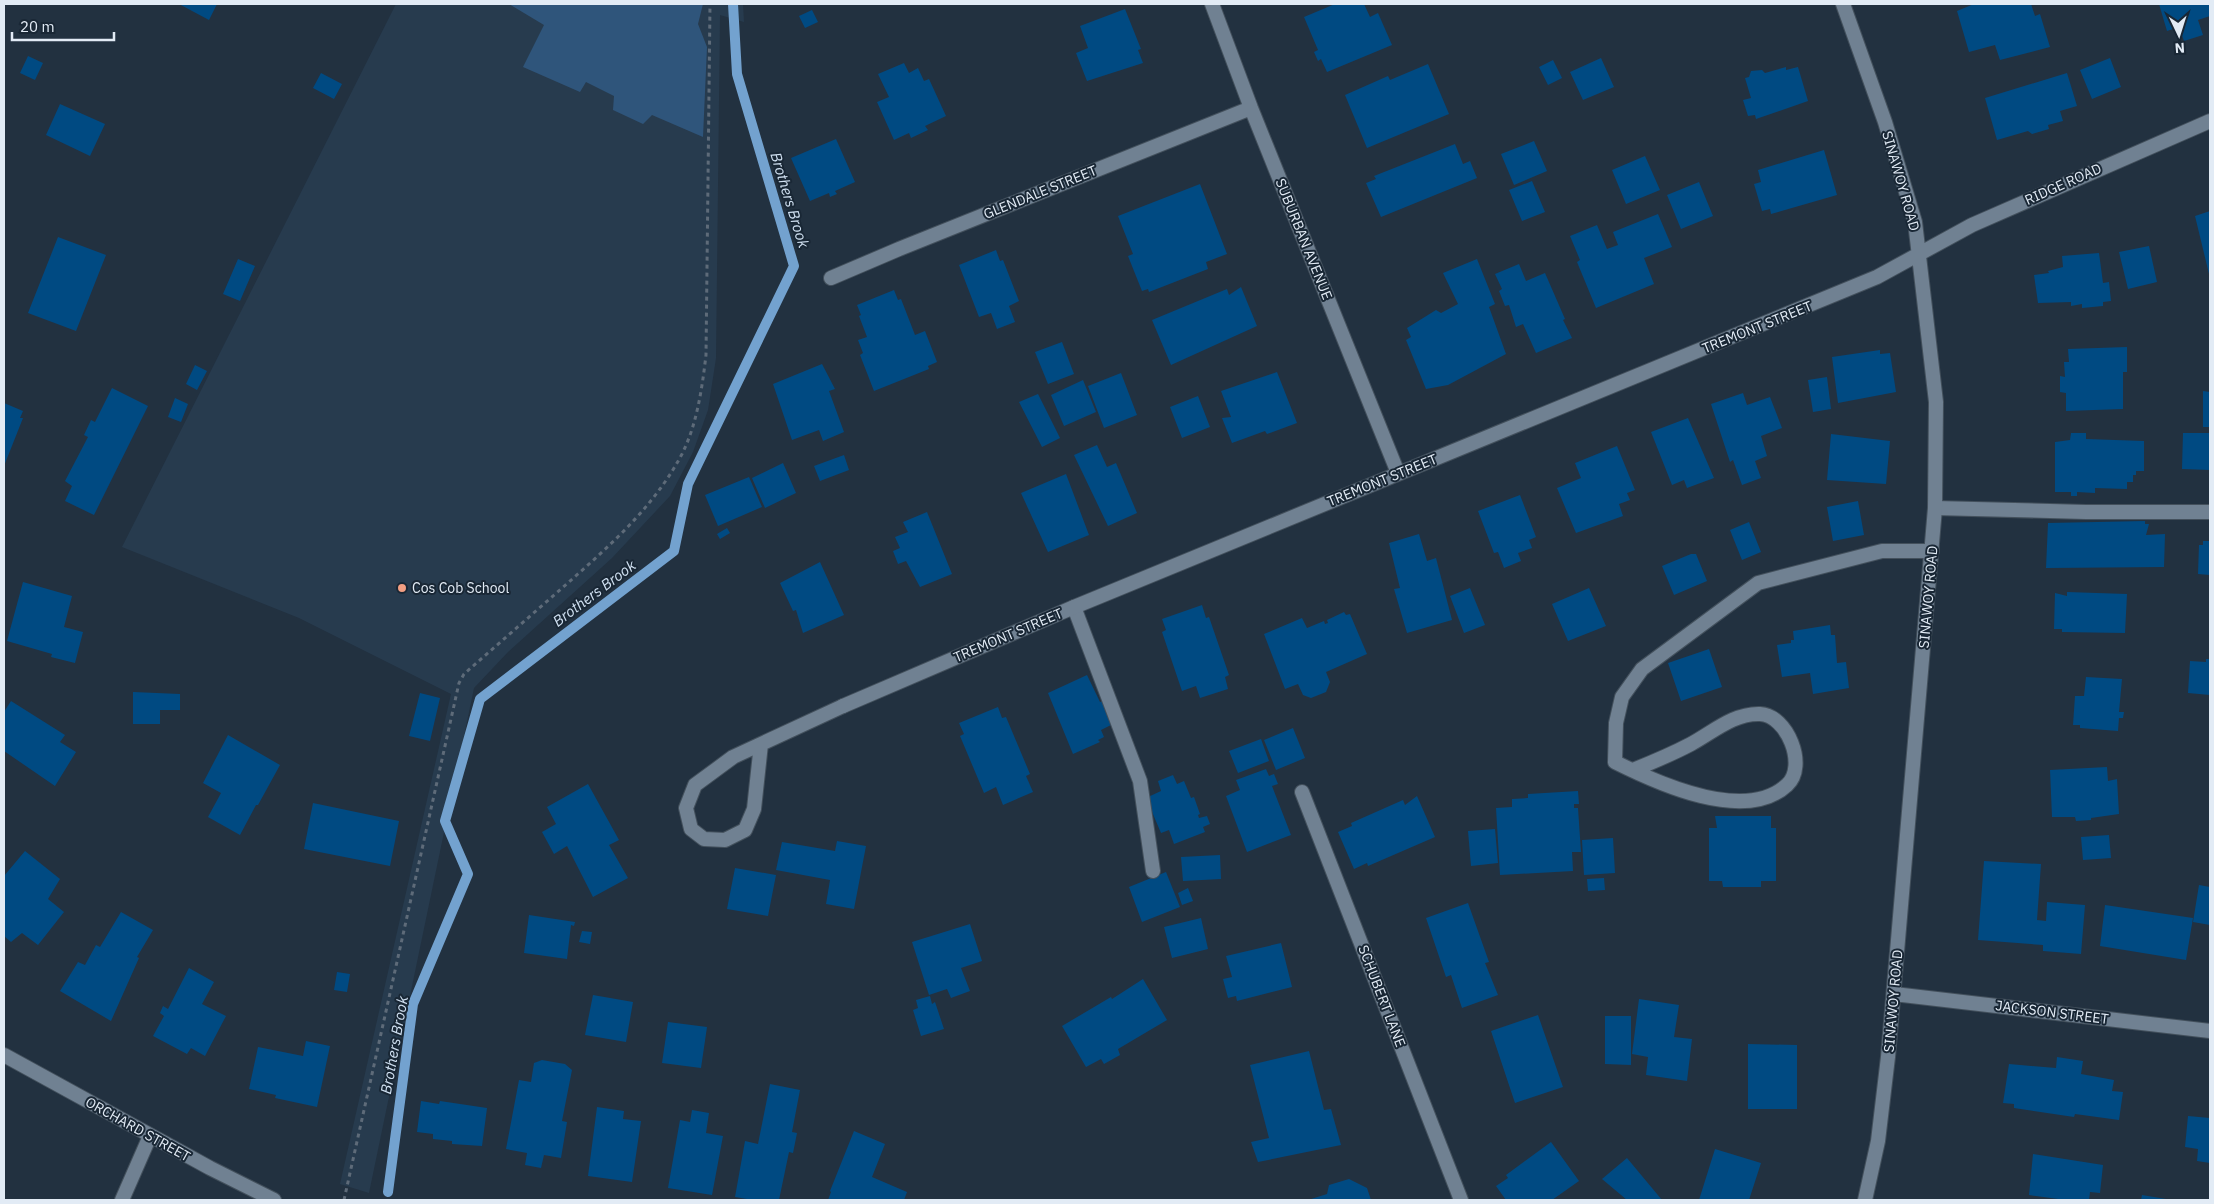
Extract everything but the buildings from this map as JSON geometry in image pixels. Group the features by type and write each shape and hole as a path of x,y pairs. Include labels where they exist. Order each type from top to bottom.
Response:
{"street":[{"name":"SUBURBAN AVENUE","path":"1212,4 1251,108 1398,473"},
{"name":"SINAWOY ROAD","path":"1844,4 1885,122 1915,222 1936,402 1936,508 1894,994 1878,1141 1865,1200"},
{"name":"GLENDALE STREET","path":"831,278 898,248 1251,108"},
{"name":"RIDGE ROAD","path":"1920,254 1972,225 2210,121"},
{"name":"TREMONT STREET","path":"762,744 754,809 745,830 725,840 704,839 691,829 686,808 695,785 733,757 843,706 1074,607 1877,278 1920,254"},
{"path":"1936,508 2086,512 2210,512"},
{"path":"1632,770 1663,758 1738,717 1762,714 1782,725 1795,751 1796,771 1788,785 1776,793 1758,799 1725,800 1667,787 1632,770 1616,762 1616,723 1622,697 1642,670 1758,584 1882,551 1932,551"},
{"path":"1074,607 1140,781 1153,872"},
{"name":"SCHUBERT LANE","path":"1302,792 1461,1200"},
{"name":"JACKSON STREET","path":"1894,994 2210,1031"},
{"name":"ORCHARD STREET","path":"4,1055 150,1136 274,1200"},
{"path":"122,1200 150,1136"}],"path":[{"path":"344,1200 460,684 464,674 595,559 633,521 661,488 682,453 691,430 698,406 706,355 710,4"}],"shaded area":[{"name":"Cos Cob School","path":"396,4 743,4 744,22 720,15 716,358 708,410 693,452 670,496 612,558 508,652 474,688 369,1193 340,1184 451,694 299,618 122,547"},
{"path":"509,4 703,4 698,24 707,47 703,137 652,115 643,124 613,110 614,96 586,82 580,92 523,67 544,25"}],"waterway":[{"name":"Brothers Brook","path":"388,1192 413,1004 468,874 445,821 480,699 674,551 688,484 794,266 737,74 733,4"}],"place":[{"name":"Cos Cob School","path":"402,588"}]}
